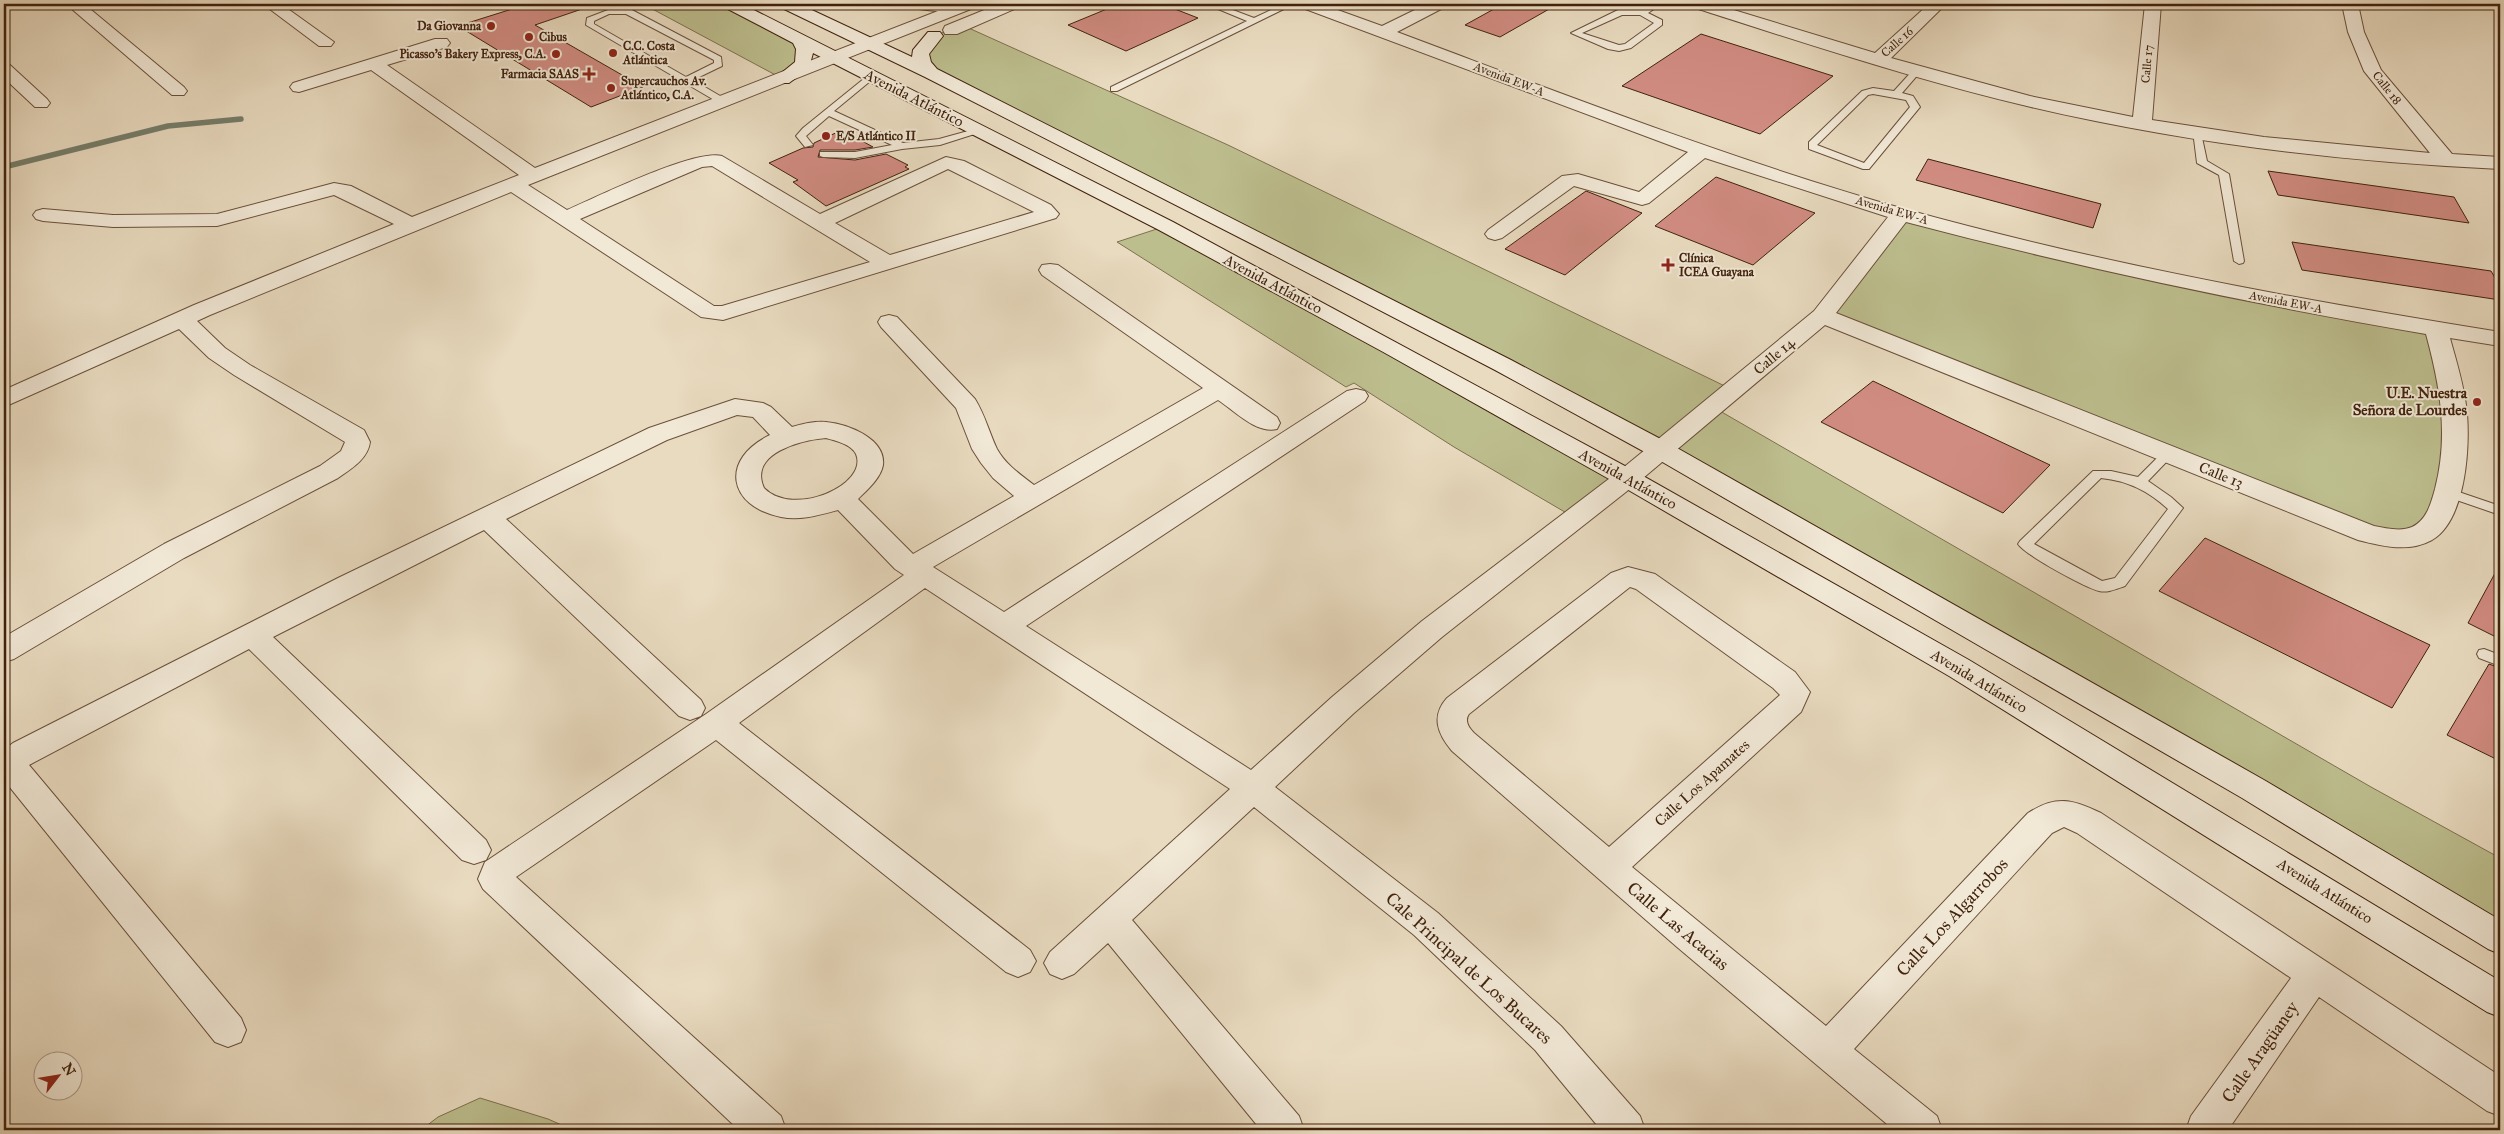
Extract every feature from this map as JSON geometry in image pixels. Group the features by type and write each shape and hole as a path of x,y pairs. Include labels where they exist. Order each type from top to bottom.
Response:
{"street":[{"path":"74,4 178,91"},
{"path":"271,4 325,42"},
{"name":"Avenida Atlántico","path":"730,4 800,40 833,68 864,72 1175,231 1627,478 1960,668 2500,1000"},
{"path":"4,399 182,319 410,224 783,79 833,68 881,49 952,11 970,4"},
{"path":"864,72 881,49 934,36 1013,4"},
{"name":"Avenida EW-A","path":"1306,4 1702,151 1900,214 2194,284 2436,330 2500,340"},
{"path":"1383,32 1439,4"},
{"path":"1698,4 1878,60 2032,102 2142,124 2332,151 2500,163"},
{"name":"Calle 16","path":"1878,60 1938,4"},
{"name":"Calle 17","path":"2142,124 2153,4"},
{"name":"Calle 18","path":"2350,4 2356,32 2373,71 2446,160"},
{"name":"Avenida Atlántico","path":"792,7 931,73 1486,356 1661,450 2253,789 2500,938"},
{"path":"931,73 920,62 920,54 924,46 934,36"},
{"path":"783,79 803,64 805,49 800,40"},
{"path":"299,87 441,43"},
{"path":"374,64 533,176"},
{"path":"4,69 41,103"},
{"path":"699,112 756,105 797,91"},
{"path":"1495,234 1569,180 1578,180 1642,199 1702,151"},
{"path":"565,218 698,162 710,160 719,162 889,264"},
{"path":"513,184 709,312 715,314 723,314 1039,219 1047,216 1049,212 957,165 946,163 820,222"},
{"path":"43,215 113,221 217,220 334,189 344,190 410,224"},
{"name":"Calle 14","path":"1062,963 1111,920 1252,787 1343,705 1432,629 1627,478 1822,316 1900,214"},
{"path":"1050,270 1268,423"},
{"name":"Calle 13","path":"1822,316 2367,533 2392,539 2406,539 2424,533 2432,527 2441,514 2447,492 2454,452 2456,418 2451,387 2436,330"},
{"path":"4,651 150,564 329,472 343,463 357,446 355,436 242,370 217,352 182,319"},
{"path":"889,322 966,404 974,417 981,441 1002,474 1032,497"},
{"path":"767,1130 495,880 497,872 704,715 857,621 918,571 1032,497 1219,389"},
{"path":"1003,626 1356,396"},
{"path":"228,1030 12,767 14,759 24,752 253,636 348,585 658,434 736,407 754,408 762,412 787,437"},
{"path":"821,431 846,434 860,441 868,451 871,463 867,476 857,488 842,498 824,506 803,510 784,509 767,504 754,496 748,484 748,471 756,457 769,446 787,437 821,431"},
{"name":"Cale Principal de Los Bucares","path":"842,498 887,547 918,571 1252,787 1426,924 1516,1006 1548,1038 1626,1130"},
{"path":"487,517 704,715 1018,961"},
{"name":"Calle Las Acacias","path":"1794,698 1795,692 1784,680 1645,581 1628,577 1621,580 1452,711 1451,720 1453,731 1463,742 1609,868 1923,1130"},
{"path":"253,636 474,850"},
{"name":"Calle Los Apamates","path":"1609,868 1794,698"},
{"name":"Calle Los Algarrobos","path":"1827,1051 2040,823 2051,815 2061,812 2072,814 2089,823 2500,1098"},
{"path":"1111,920 1285,1130"},
{"name":"Calle Aragüaney","path":"2205,1130 2314,974"}],"lane":[{"path":"792,7 828,4"},
{"path":"894,4 952,11"},
{"path":"1210,4 1254,21"},
{"path":"1114,90 1290,4"},
{"path":"1642,13 1659,22 1658,25 1628,46 1611,48 1576,33 1621,12 1642,13 1657,4"},
{"path":"686,80 714,68 719,64 718,59 627,11 608,12 590,20 590,25 724,102"},
{"path":"1896,94 1918,71"},
{"path":"808,145 801,136 828,112 864,72"},
{"path":"1873,91 1896,94 1910,98 1915,107 1866,167 1812,147 1812,144 1865,93 1873,91"},
{"path":"828,112 902,146"},
{"path":"823,154 856,155 902,146 940,142 979,131"},
{"path":"2196,133 2202,163 2224,174 2239,260"},
{"path":"2141,481 2168,454"},
{"path":"2098,474 2114,475 2141,481 2176,508 2120,582 2111,586 2100,586 2036,553 2026,544 2098,474"},
{"path":"2447,492 2500,511"},
{"path":"2484,654 2500,661"}],"green space":[{"path":"643,4 730,4 800,40 805,49 783,79"},
{"path":"962,25 1228,145 1733,390 1713,407 2371,787 2500,858 2500,938 2253,789 1661,450 931,73 924,46 934,36"},
{"path":"1901,214 2009,241 2436,329 2451,387 2441,514 2406,539 1822,316"},
{"path":"1166,226 1627,478 1575,518 1454,447 1354,383 1346,387 1117,242"},
{"path":"480,1098 548,1119 573,1130 421,1130 438,1117"}],"building":[{"path":"528,4 584,4 585,8 535,25 643,87 591,107 458,26"},
{"path":"1119,4 1162,4 1198,18 1126,51 1068,25"},
{"path":"1503,4 1558,4 1500,37 1465,25"},
{"path":"1701,34 1833,76 1760,134 1622,86"},
{"path":"842,130 873,147 855,150 820,150 818,157 855,160 886,154 908,165 905,167 909,169 826,206 793,182 798,180 769,163 803,148 813,147 814,143"},
{"path":"1928,159 2101,204 2093,228 1916,180"},
{"path":"2268,171 2454,197 2469,223 2278,195"},
{"path":"1716,177 1815,213 1753,265 1655,226"},
{"path":"1586,191 1642,213 1565,275 1505,249"},
{"path":"2292,242 2491,271 2500,286 2500,300 2302,270"},
{"path":"1873,381 2050,465 2003,513 1821,422"},
{"path":"2205,538 2430,645 2392,708 2159,591"},
{"path":"2500,564 2500,639 2468,623"},
{"path":"2489,664 2500,668 2500,761 2447,735"}],"waterway":[{"path":"4,167 168,126 241,119"}],"place":[{"name":"Da Giovanna","path":"491,26"},
{"name":"Cibus","path":"529,37"},
{"name":"C.C. Costa Atlántica","path":"613,53"},
{"name":"Picasso's Bakery Express, C.A.","path":"556,54"},
{"name":"Farmacia SAAS","path":"589,74"},
{"name":"Supercauchos Av. Atlántico, C.A.","path":"611,88"},
{"name":"E/S Atlántico II","path":"826,136"},
{"name":"Clínica ICEA Guayana","path":"1668,265"},
{"name":"U.E. Nuestra Señora de Lourdes","path":"2477,402"}]}
